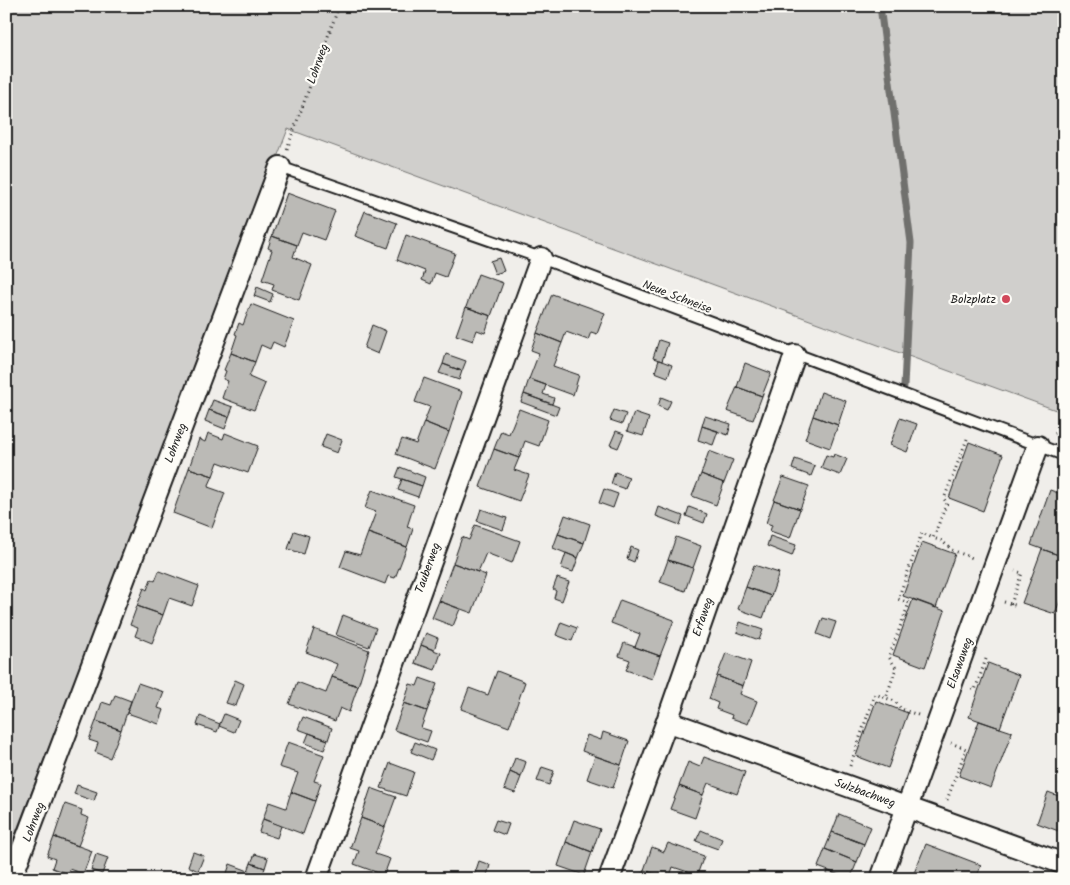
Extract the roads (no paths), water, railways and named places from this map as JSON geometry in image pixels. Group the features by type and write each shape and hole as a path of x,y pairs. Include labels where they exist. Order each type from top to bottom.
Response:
{"street":[{"name":"Lohrweg","path":"11,879 280,166"},
{"name":"Tauberweg","path":"316,879 541,258"},
{"name":"Erfaweg","path":"609,879 667,721 795,355"},
{"name":"Elsawaweg","path":"881,879 1038,446"},
{"name":"Sulzbachweg","path":"667,721 1064,864"}],"lane":[{"name":"Neue Schneise","path":"280,166 541,258 1064,455"}],"waterway":[{"path":"880,6 911,243 904,386"}],"place":[{"name":"Bolzplatz","path":"1006,299"}]}
